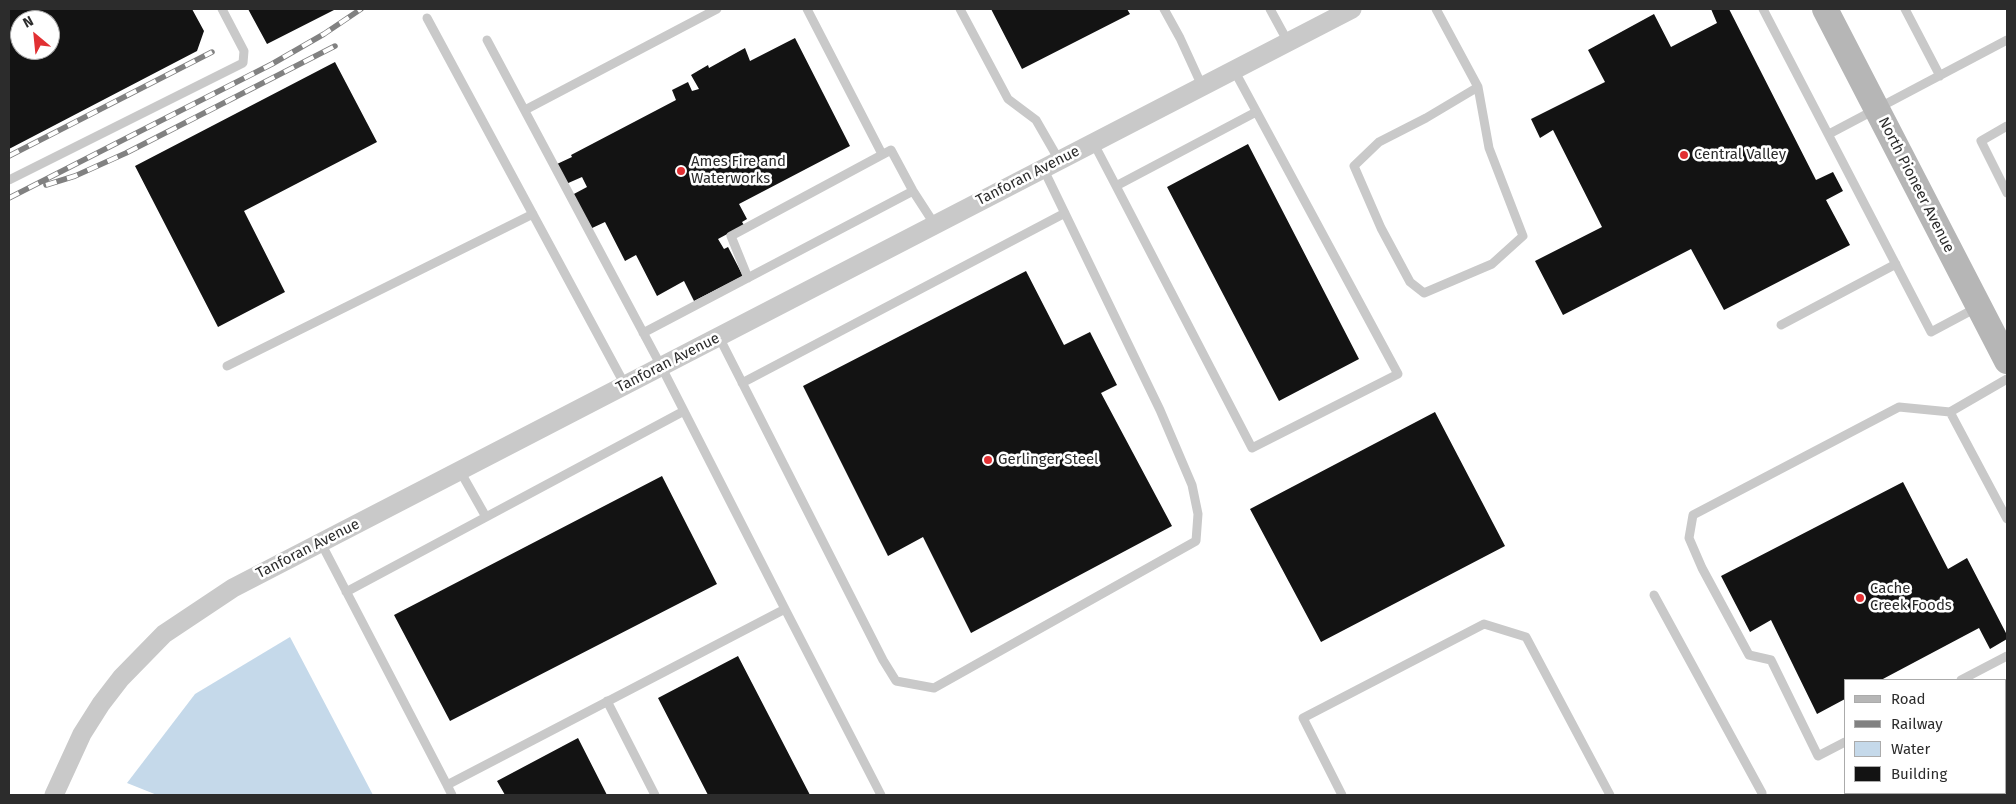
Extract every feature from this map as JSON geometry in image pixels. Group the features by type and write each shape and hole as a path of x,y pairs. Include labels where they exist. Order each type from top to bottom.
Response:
{"street":[{"name":"Tanforan Avenue","path":"54,795 82,734 101,704 121,678 158,640 194,613 233,588 1352,9"},
{"name":"North Pioneer Avenue","path":"1825,9 2007,361"}],"lane":[{"path":"9,180 243,63 244,52 222,9"},
{"path":"525,110 717,9"},
{"path":"807,9 882,154"},
{"path":"719,337 896,681 934,688 1196,541 1198,514 1192,485 1160,410 1065,213 1036,120 1008,98 960,9"},
{"path":"1164,9 1180,38 1202,86"},
{"path":"1270,9 1288,42"},
{"path":"1436,9 1478,87 1489,148 1523,236 1492,264 1424,293 1410,282 1381,228 1354,166 1378,142 1426,118 1478,87"},
{"path":"1763,9 1931,332 1979,306"},
{"path":"1905,9 1940,76"},
{"path":"427,18 625,385"},
{"path":"487,40 661,366 881,795"},
{"path":"1829,134 2007,40"},
{"path":"1093,142 1252,448 1398,374 1234,70"},
{"path":"1116,186 1256,112"},
{"path":"2007,126 1981,140 2007,193"},
{"path":"748,278 731,236 891,150 913,191 935,225"},
{"path":"643,333 913,191"},
{"path":"742,383 1065,213"},
{"path":"227,366 533,214"},
{"path":"1781,325 1896,264"},
{"path":"1844,743 1818,756 1771,660 1750,655 1702,568 1689,538 1693,516 1899,407 1950,412 2007,379"},
{"path":"346,592 684,411"},
{"path":"1950,412 2007,519"},
{"path":"460,471 486,517"},
{"path":"321,543 452,795"},
{"path":"1654,595 1762,795"},
{"path":"447,785 785,609"},
{"path":"1342,795 1304,718 1484,624 1526,636 1610,795"},
{"path":"1963,679 2007,656"},
{"path":"607,701 655,795"}],"water":[{"path":"290,637 373,795 157,795 127,783 195,694"}],"building":[{"path":"9,9 192,9 204,31 197,51 9,149"},
{"path":"248,9 333,9 334,10 267,44"},
{"path":"991,9 1127,9 1130,14 1022,69"},
{"name":"Central Valley","path":"1711,9 1729,9 1816,180 1833,172 1843,191 1826,200 1850,245 1724,310 1691,249 1563,315 1535,261 1602,227 1553,130 1540,138 1531,119 1605,82 1588,50 1654,14 1671,47 1717,23"},
{"name":"Ames Fire and Waterworks","path":"795,38 850,146 739,204 747,219 742,222 744,225 718,239 724,249 728,247 743,276 694,301 684,281 657,296 636,255 625,261 605,222 590,229 572,195 587,187 582,177 566,184 557,164 676,100 672,90 688,82 692,91 699,89 691,75 708,65 709,68 745,48 750,61"},
{"path":"335,62 377,142 244,211 285,292 218,327 135,166"},
{"path":"1248,144 1359,359 1279,401 1167,187"},
{"name":"Gerlinger Steel","path":"1026,271 1064,345 1090,332 1117,385 1101,393 1172,526 971,633 923,537 888,556 803,386"},
{"path":"1435,412 1505,546 1321,642 1250,509"},
{"path":"662,476 717,584 450,721 394,615"},
{"name":"Cache Creek Foods","path":"1903,482 1948,569 1967,558 2007,635 2007,639 1990,649 1979,628 1883,679 1844,679 1844,700 1817,714 1771,620 1750,632 1721,576"},
{"path":"738,656 810,795 708,795 658,698"},
{"path":"578,738 607,795 505,795 497,781"}],"railway":[{"path":"9,198 272,64 324,34 361,9"},
{"path":"46,185 75,176 126,153 335,46"},
{"path":"9,156 212,52"}],"place":[{"name":"Central Valley","path":"1684,155"},
{"name":"Ames Fire and Waterworks","path":"681,171"},
{"name":"Gerlinger Steel","path":"988,460"},
{"name":"Cache Creek Foods","path":"1860,598"}]}
